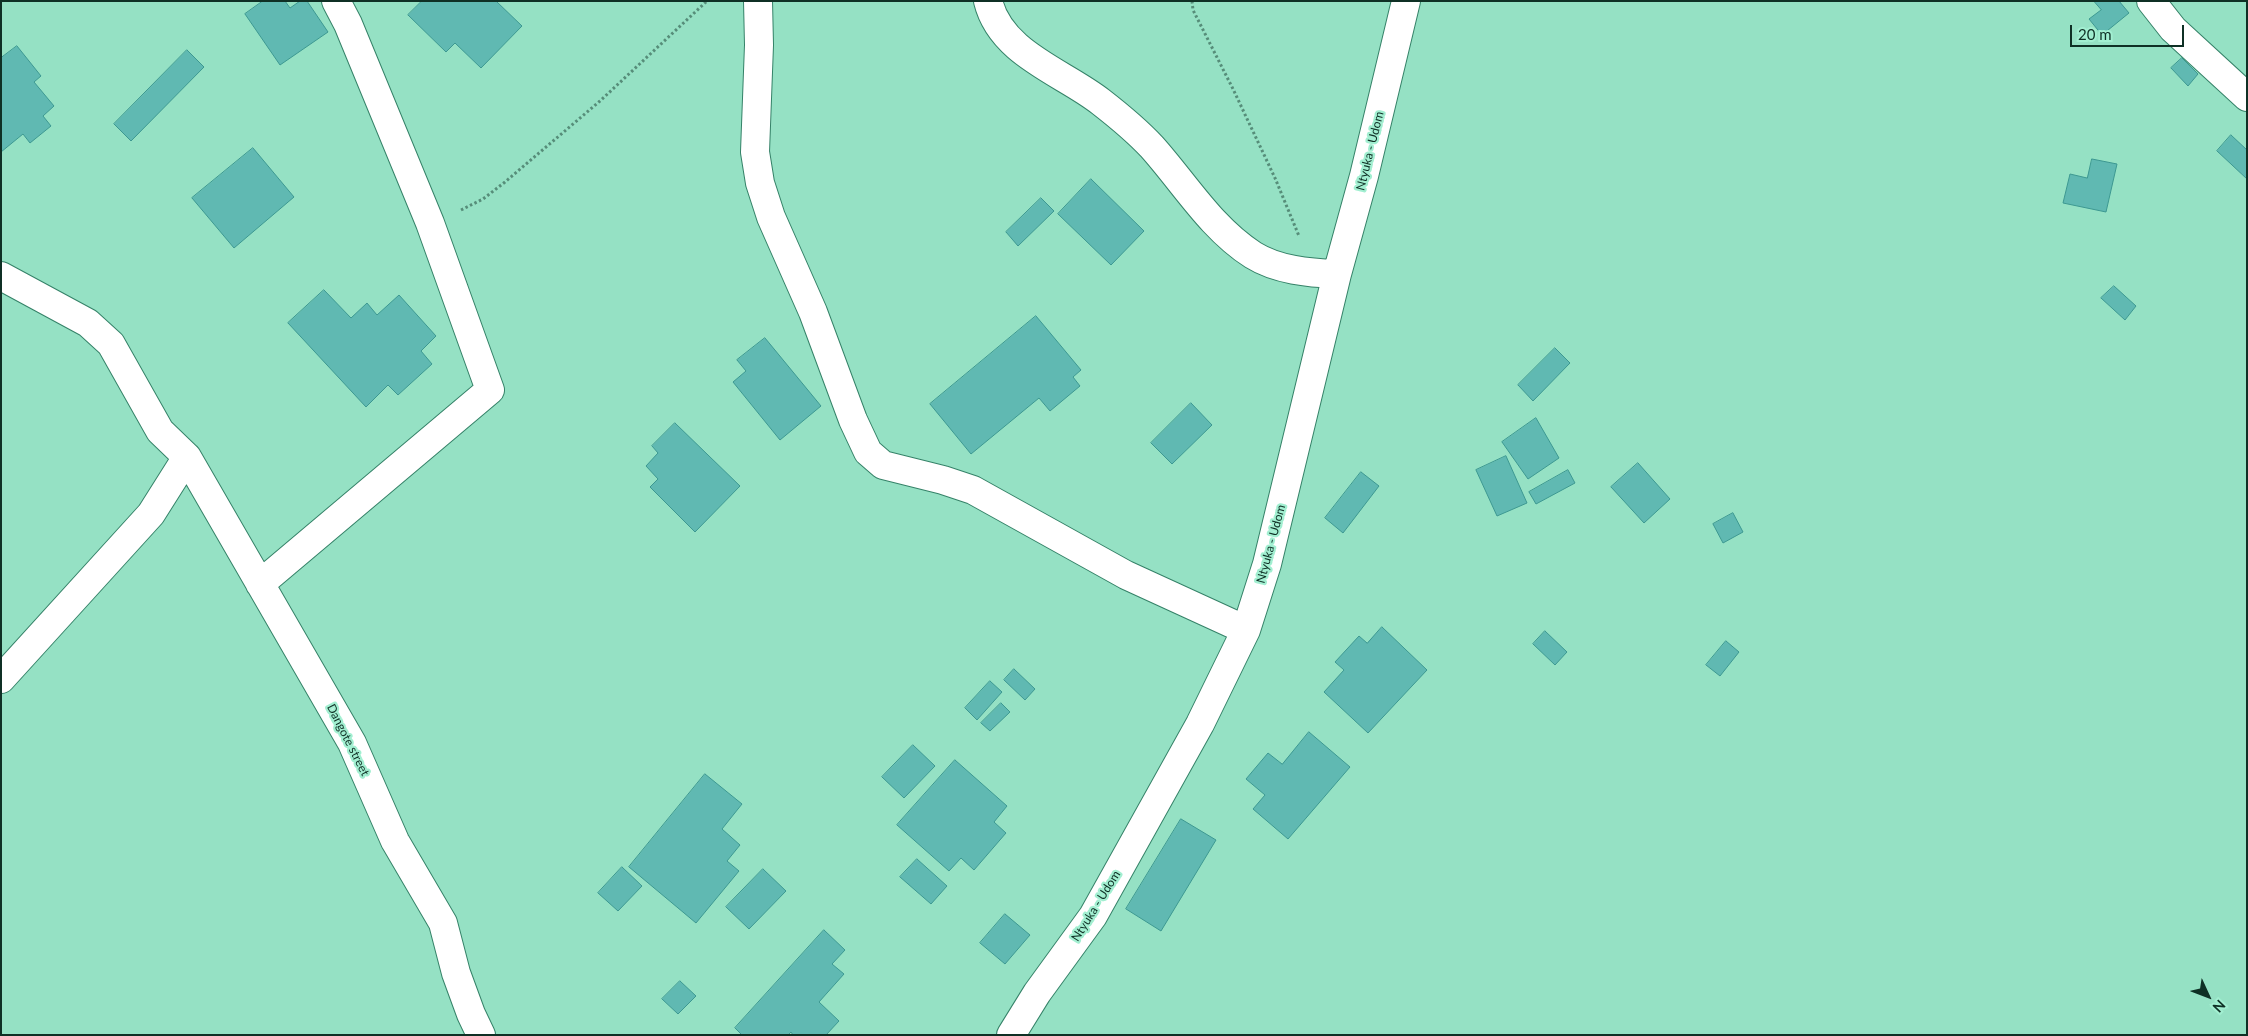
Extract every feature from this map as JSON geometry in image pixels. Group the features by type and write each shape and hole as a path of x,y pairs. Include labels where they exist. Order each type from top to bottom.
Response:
{"street":[{"path":"260,584 490,390 430,223 348,24 336,1"},
{"path":"758,1 759,45 755,152 760,183 771,217 810,304 853,420 868,452 883,465 943,480 972,490 1126,575 1246,630"},
{"path":"988,1 996,22 1009,38 1046,66 1100,100 1130,126 1152,147 1194,200 1227,235 1254,255 1280,266 1308,272 1337,274"},
{"name":"Ntyuka - Udom","path":"1011,1035 1037,993 1093,916 1200,724 1246,630 1267,564 1337,274 1364,176 1406,1"},
{"path":"2151,1 2173,29 2247,97"},
{"name":"Dangote street","path":"1,276 88,323 111,344 160,431 187,457 352,743 395,841 442,923 456,973 481,1035"},
{"path":"1,679 150,514 187,457"}],"path":[{"path":"430,223 483,198 505,182 600,101 708,1"},
{"path":"1192,1 1192,10 1233,89 1296,226 1308,272"}],"building":[{"path":"263,1 285,1 290,8 300,1 307,1 328,32 280,65 245,14"},
{"path":"422,1 496,1 522,26 481,68 455,43 446,52 408,15"},
{"path":"2094,1 2119,1 2129,13 2102,35 2089,19 2101,10"},
{"path":"17,46 41,76 34,82 54,106 43,116 51,126 30,143 23,134 1,152 1,58"},
{"path":"187,50 204,67 131,141 114,124"},
{"path":"2182,58 2198,74 2188,86 2171,68"},
{"path":"2231,135 2247,150 2247,179 2217,151"},
{"path":"253,148 294,197 234,248 192,198"},
{"path":"2092,159 2117,164 2106,212 2063,203 2070,174 2087,178"},
{"path":"1091,179 1144,231 1111,265 1058,214"},
{"path":"1041,198 1054,211 1018,246 1006,232"},
{"path":"2114,286 2136,306 2125,320 2101,298"},
{"path":"324,290 351,318 367,303 377,315 399,295 436,336 421,351 432,364 398,395 388,385 366,407 288,323"},
{"path":"1036,316 1081,370 1073,377 1080,386 1050,411 1039,398 971,454 930,404"},
{"path":"765,338 821,406 780,440 733,382 746,371 737,360"},
{"path":"1555,348 1570,363 1533,401 1518,385"},
{"path":"1191,403 1212,425 1172,464 1151,443"},
{"path":"1536,418 1559,458 1528,479 1502,442"},
{"path":"675,423 740,486 695,532 650,487 658,479 646,466 658,453 652,446"},
{"path":"1506,456 1527,503 1497,516 1476,470"},
{"path":"1638,463 1670,499 1644,523 1611,487"},
{"path":"1568,470 1575,483 1536,504 1529,492"},
{"path":"1361,472 1379,486 1343,533 1325,518"},
{"path":"1733,513 1743,532 1723,543 1713,524"},
{"path":"1382,627 1427,670 1368,733 1324,692 1344,670 1335,662 1359,636 1367,643"},
{"path":"1545,631 1567,652 1555,665 1533,644"},
{"path":"1726,641 1739,652 1720,676 1706,665"},
{"path":"1014,669 1035,689 1025,700 1004,680"},
{"path":"990,681 1002,692 977,720 965,708"},
{"path":"1001,703 1010,712 990,731 981,723"},
{"path":"1309,732 1350,767 1288,839 1253,809 1265,795 1246,779 1268,753 1282,764"},
{"path":"913,745 935,766 904,798 882,777"},
{"path":"955,760 1007,806 994,822 1006,833 974,870 961,858 949,871 897,825"},
{"path":"705,774 742,804 722,829 740,845 727,861 739,871 696,923 629,867"},
{"path":"1181,819 1216,840 1161,931 1126,909"},
{"path":"917,859 947,886 931,904 900,877"},
{"path":"622,867 642,886 618,911 598,893"},
{"path":"763,869 786,891 749,929 726,907"},
{"path":"1005,914 1030,935 1005,964 980,943"},
{"path":"824,930 845,950 832,964 844,974 819,1002 839,1021 826,1035 793,1035 791,1032 788,1035 742,1035 735,1028"},
{"path":"680,981 696,996 678,1014 662,999"}]}
